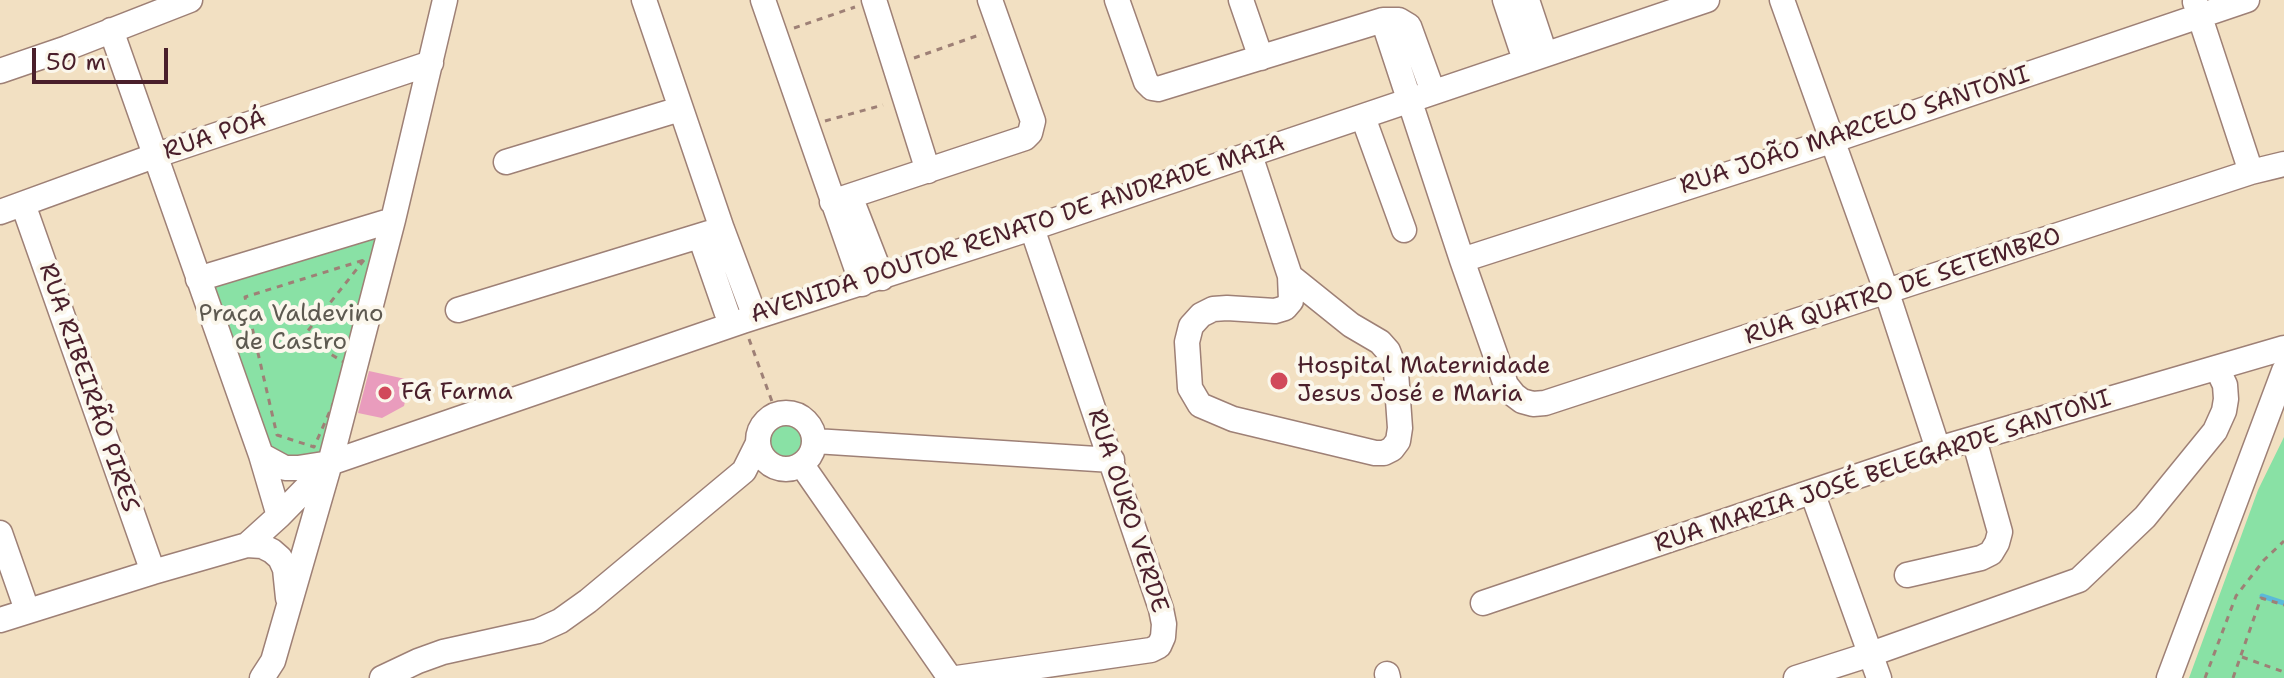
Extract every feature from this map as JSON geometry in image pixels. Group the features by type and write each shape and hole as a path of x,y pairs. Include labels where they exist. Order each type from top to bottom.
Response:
{"street":[{"path":"0,71 190,0"},
{"path":"265,678 273,661 330,463 393,220 445,0"},
{"path":"644,0 680,109 711,232 743,321"},
{"path":"763,0 806,127 841,199 872,281"},
{"path":"841,199 1025,138 1030,133 1033,121 990,0"},
{"path":"1117,0 1146,82 1158,89 1383,20 1422,97 1462,260"},
{"path":"1241,0 1261,58"},
{"path":"1505,0 1535,57"},
{"path":"1527,0 1535,57"},
{"name":"AVENIDA DOUTOR RENATO DE ANDRADE MAIA","path":"261,455 285,468 330,463 743,321 1032,228 1707,0"},
{"path":"1782,0 1887,293 1938,449"},
{"name":"RUA JOÃO MARCELO SANTONI","path":"1462,260 1831,141 2197,7 2247,0"},
{"path":"874,1 928,171"},
{"path":"2197,7 2251,172"},
{"path":"111,30 261,455 279,516"},
{"name":"RUA POÁ","path":"11,208 154,156 431,63"},
{"path":"506,162 680,109"},
{"path":"1363,117 1404,230"},
{"path":"1250,155 1290,276 1291,301 1285,308 1275,311 1213,309 1201,315 1191,326 1187,342 1190,388 1200,405 1233,419 1375,453 1392,449 1398,441 1400,428 1396,372 1388,351 1290,276"},
{"name":"RUA QUATRO DE SETEMBRO","path":"1462,260 1506,385 1522,401 1545,403 2251,172 2284,164"},
{"name":"RUA RIBEIRÃO PIRES","path":"11,208 153,572"},
{"path":"198,279 393,220"},
{"name":"RUA OURO VERDE","path":"957,678 1151,650 1159,646 1163,637 1161,609 1032,228"},
{"path":"458,310 711,232"},
{"name":"RUA MARIA JOSÉ BELEGARDE SANTONI","path":"1483,603 1938,449 2284,348"},
{"path":"1796,678 2074,583 2086,575 2145,517 2215,431 2226,399 2225,385 2217,368"},
{"path":"2169,678 2284,371"},
{"path":"744,471 791,467 808,459 815,441 813,432 802,418 786,413 763,425 759,434 760,452 772,466 791,467 950,678"},
{"path":"1907,575 1981,558 1991,553 1997,543 2000,532 1974,439"},
{"path":"815,441 1112,460"},
{"path":"382,678 420,669 443,652 538,631 560,621 744,471 758,443"},
{"path":"247,545 330,463"},
{"path":"1812,492 1879,678"},
{"path":"0,533 27,610"},
{"path":"0,620 247,545 262,546 280,558 285,569 288,606"}],"path":[{"path":"775,35 874,1"},
{"path":"895,64 999,28"},
{"path":"806,127 905,99"},
{"path":"364,260 303,337 350,366 314,447 277,435 245,297 364,260"},
{"path":"743,321 777,415"},
{"path":"2205,678 2236,596 2264,560 2284,541"},
{"path":"2233,678 2261,598 2284,605"},
{"path":"2241,656 2284,672"}],"green space":[{"name":"Praça Valdevino de Castro","path":"384,232 328,457 299,462 267,453 206,283"},
{"path":"786,416 803,424 811,441 803,458 786,466 769,458 761,441 769,424"},
{"path":"2284,437 2284,678 2189,678 2258,490"}],"building":[{"name":"FG Farma","path":"369,371 410,380 404,406 382,418 358,413"}],"waterway":[{"path":"2262,596 2284,603"}],"place":[{"name":"Hospital Maternidade Jesus José e Maria","path":"1279,381"},
{"name":"FG Farma","path":"385,393"}]}
